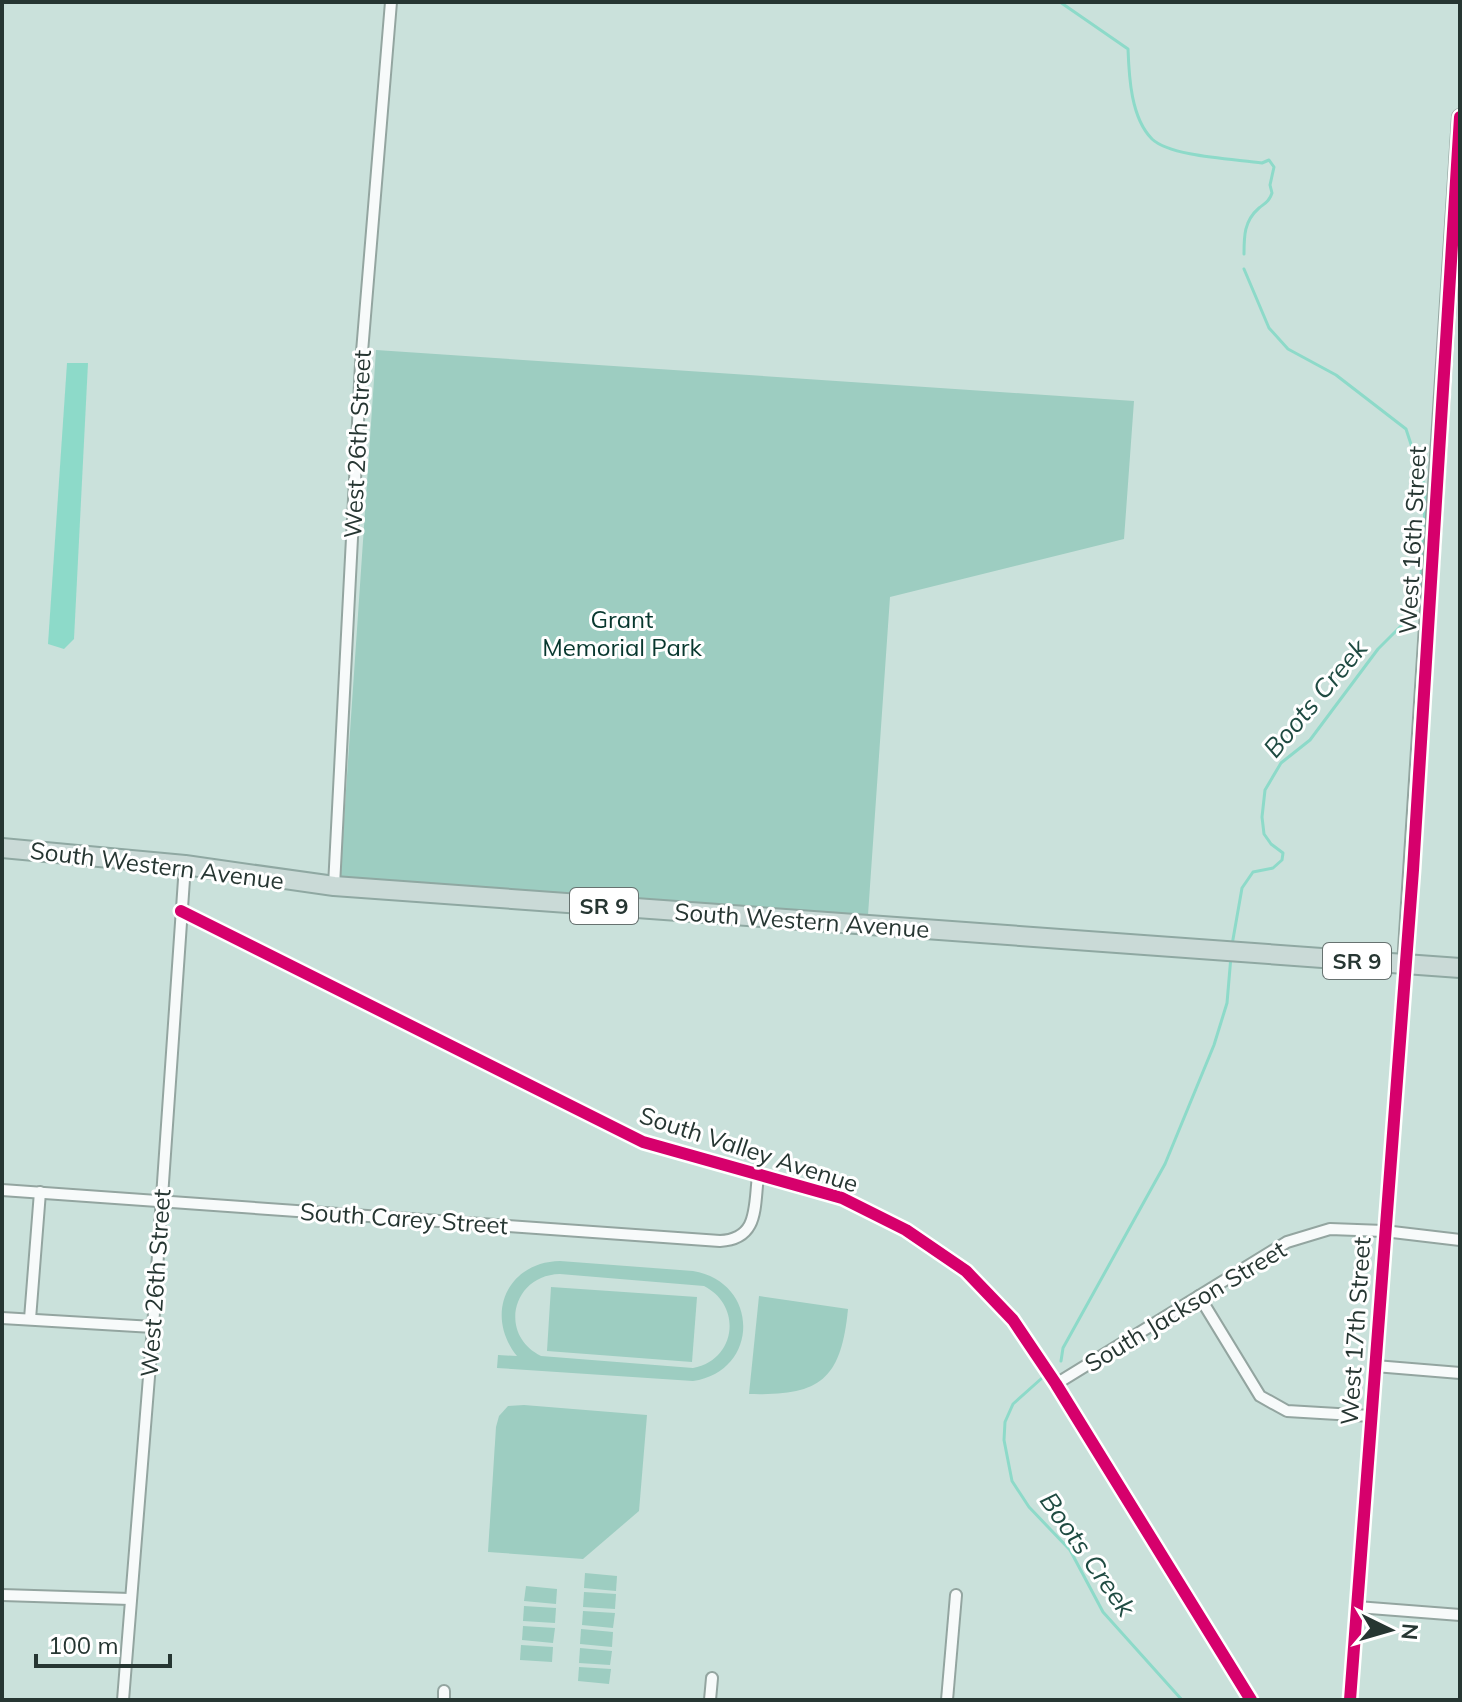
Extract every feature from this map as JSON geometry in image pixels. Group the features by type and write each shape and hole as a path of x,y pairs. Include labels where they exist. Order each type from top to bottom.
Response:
{"highway":[{"name":"South Western Avenue","path":"2,848 185,865 334,886 1460,968"}],"street":[{"name":"West 26th Street","path":"334,886 361,364 391,2"},
{"name":"West 16th Street","path":"1405,965 1454,271 1460,117"},
{"name":"West 26th Street","path":"123,1700 185,865"},
{"name":"South Valley Avenue","path":"181,911 643,1142 842,1198 906,1230 966,1271 1013,1320 1056,1384 1251,1700"},
{"name":"West 17th Street","path":"1350,1700 1405,965"},
{"name":"South Carey Street","path":"2,1190 720,1241 737,1240 747,1230 753,1215 758,1176"},
{"path":"30,1319 40,1192"},
{"name":"South Jackson Street","path":"1056,1384 1287,1242 1330,1229 1384,1231 1460,1240"},
{"path":"1199,1296 1260,1396 1287,1411 1371,1416"},
{"path":"2,1318 153,1327"},
{"path":"1375,1366 1460,1373"},
{"path":"2,1595 130,1599"},
{"path":"947,1700 956,1595"},
{"path":"1357,1607 1460,1615"},
{"path":"710,1700 712,1678"}],"green space":[{"name":"Grant Memorial Park","path":"376,350 1134,401 1124,539 890,597 868,915 340,879"},
{"path":"560,1261 693,1271 715,1278 731,1291 740,1308 743,1326 740,1345 731,1361 715,1374 693,1381 497,1368 498,1355 517,1356 502,1324 506,1294 526,1270","holes":["560,1274 704,1286 725,1306 729,1332 726,1344 718,1355 693,1368 541,1356 519,1334 515,1321 516,1308 531,1284"]},
{"path":"551,1287 697,1297 692,1362 547,1351"},
{"path":"759,1296 848,1309 840,1353 832,1368 810,1387 793,1392 749,1394"},
{"path":"508,1406 647,1415 639,1511 583,1559 488,1552 496,1427 499,1416"},
{"path":"585,1573 617,1576 616,1591 584,1588"},
{"path":"526,1586 557,1589 556,1604 524,1601"},
{"path":"584,1592 616,1594 615,1609 583,1607"},
{"path":"524,1606 556,1608 555,1623 523,1621"},
{"path":"583,1611 615,1613 613,1628 582,1625"},
{"path":"523,1626 555,1628 553,1643 522,1640"},
{"path":"581,1629 613,1632 612,1647 580,1644"},
{"path":"521,1645 553,1647 552,1662 520,1660"},
{"path":"580,1648 612,1651 610,1665 579,1663"},
{"path":"579,1667 611,1669 609,1684 578,1681"}],"shaded area":[{"path":"67,363 88,363 74,639 64,649 48,644"}],"waterway":[{"name":"Boots Creek","path":"1060,2 1128,49 1135,109 1152,139 1173,150 1188,153 1262,163 1269,160 1274,167 1270,185 1272,193 1248,224 1244,254"},
{"name":"Boots Creek","path":"1232,945 1242,888 1253,872 1273,868 1282,860 1283,853 1264,834 1265,790 1281,763 1310,740 1378,649 1411,616 1421,577 1426,490 1406,429 1336,375 1288,349 1269,328 1244,269"},
{"name":"Boots Creek","path":"1061,1361 1063,1348 1165,1164 1214,1045 1227,1003 1231,956"},
{"name":"Boots Creek","path":"1042,1378 1013,1404 1005,1422 1004,1440 1012,1481 1029,1507 1070,1550 1103,1612 1182,1700"}],"cycle path":[{"path":"1350,1700 1413,870 1460,117"},
{"path":"181,911 643,1142 842,1198 906,1230 966,1271 1013,1320 1056,1384 1251,1700"}]}
